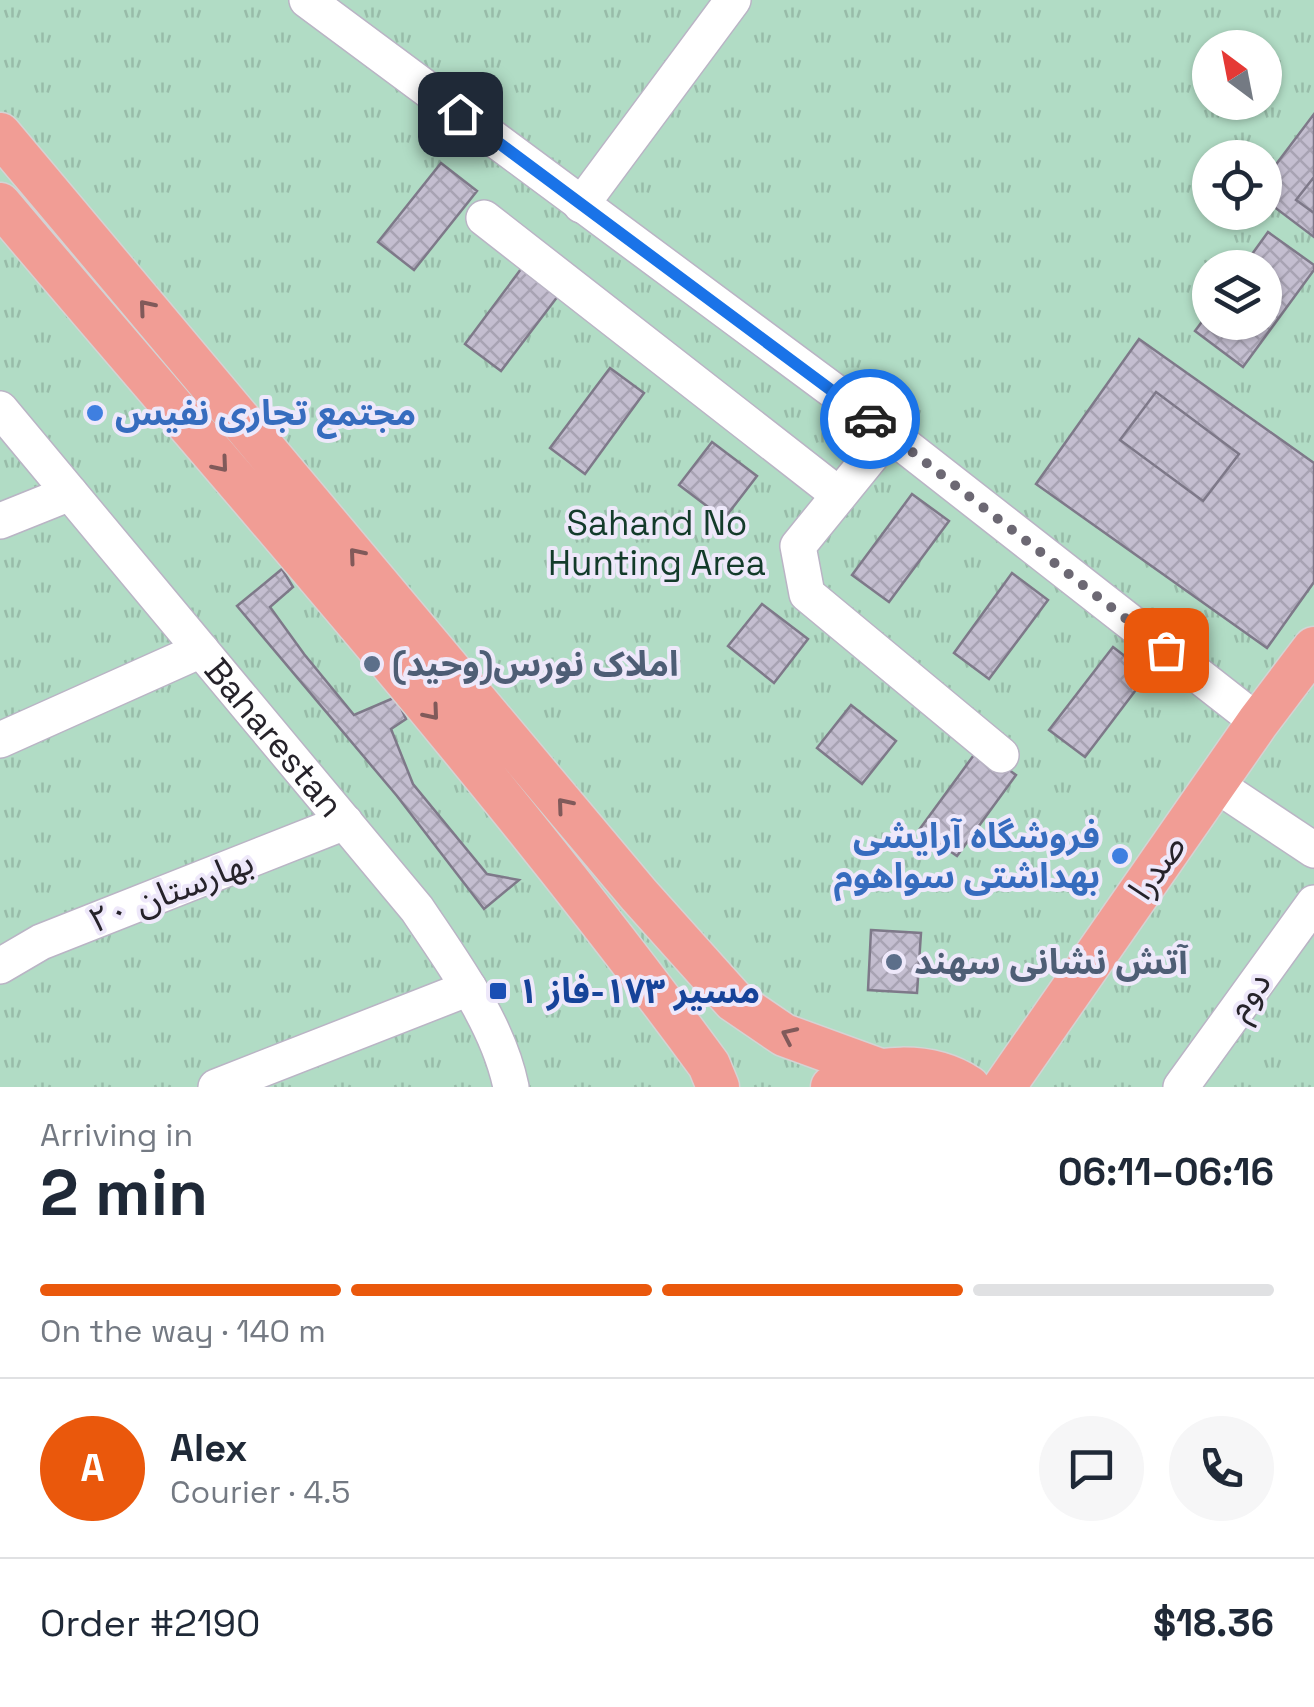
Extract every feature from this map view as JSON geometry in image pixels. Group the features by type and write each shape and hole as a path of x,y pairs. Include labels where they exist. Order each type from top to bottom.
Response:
{"main road":[{"path":"0,134 640,896 734,1001 784,1035 880,1070"},
{"path":"0,204 451,735 607,926 709,1065 718,1087"},
{"name":"صدرا","path":"1004,1087 1258,722 1314,648"},
{"path":"832,1087 880,1070 921,1069 959,1080 969,1087"}],"street":[{"path":"307,0 889,434 1258,722"},
{"path":"582,204 734,0"},
{"path":"484,218 840,495"},
{"name":"Baharestan","path":"0,409 417,909 468,988 507,1068 511,1087"},
{"path":"889,434 798,546 806,594 1001,756"},
{"path":"0,521 70,493"},
{"path":"0,740 202,650"},
{"path":"1215,784 1314,850"},
{"name":"بهارستان ۲۰","path":"0,966 41,942 345,822"},
{"name":"دوم","path":"1181,1087 1314,903"},
{"path":"216,1087 468,988"}],"green space":[{"name":"Sahand No Hunting Area","path":"0,0 1314,0 1314,1087 0,1087"}],"building":[{"path":"1314,114 1314,237 1282,213 1282,156"},
{"path":"441,163 477,191 414,270 378,242"},
{"path":"1314,177 1314,213 1296,200"},
{"path":"1268,232 1314,265 1282,314 1282,250 1255,250"},
{"path":"524,265 561,292 501,371 465,344"},
{"path":"1139,339 1314,463 1314,582 1267,648 1036,484"},
{"path":"1207,340 1263,340 1243,367"},
{"path":"610,368 644,393 585,474 550,448"},
{"path":"1156,392 1239,454 1203,501 1120,440"},
{"path":"712,442 757,476 724,519 679,485"},
{"path":"912,494 949,521 889,602 852,575"},
{"path":"282,569 293,587 270,607 304,654 354,715 396,697 406,719 391,729 413,784 487,874 519,880 484,909 397,796 237,606"},
{"path":"1012,573 1048,600 989,679 954,653"},
{"path":"762,604 808,639 774,683 728,646"},
{"path":"1113,647 1148,674 1085,757 1049,730"},
{"path":"851,705 896,741 862,784 817,748"},
{"path":"979,748 1016,775 957,856 919,830"},
{"name":"آتش نشانی سهند","path":"871,930 921,933 917,993 868,990"}],"way so far":[{"path":"870,419 1166,650"}],"place":[{"name":"مجتمع تجاری نفیس","path":"95,413"},
{"name":"املاک نورس(وحید)","path":"372,664"},
{"name":"فروشگاه آرایشی بهداشتی سواهوم","path":"1120,856"},
{"name":"آتش نشانی سهند","path":"894,962"},
{"name":"مسیر ۱۷۳-فاز ۱","path":"498,991"}],"route":[{"path":"460,114 870,419"}]}
